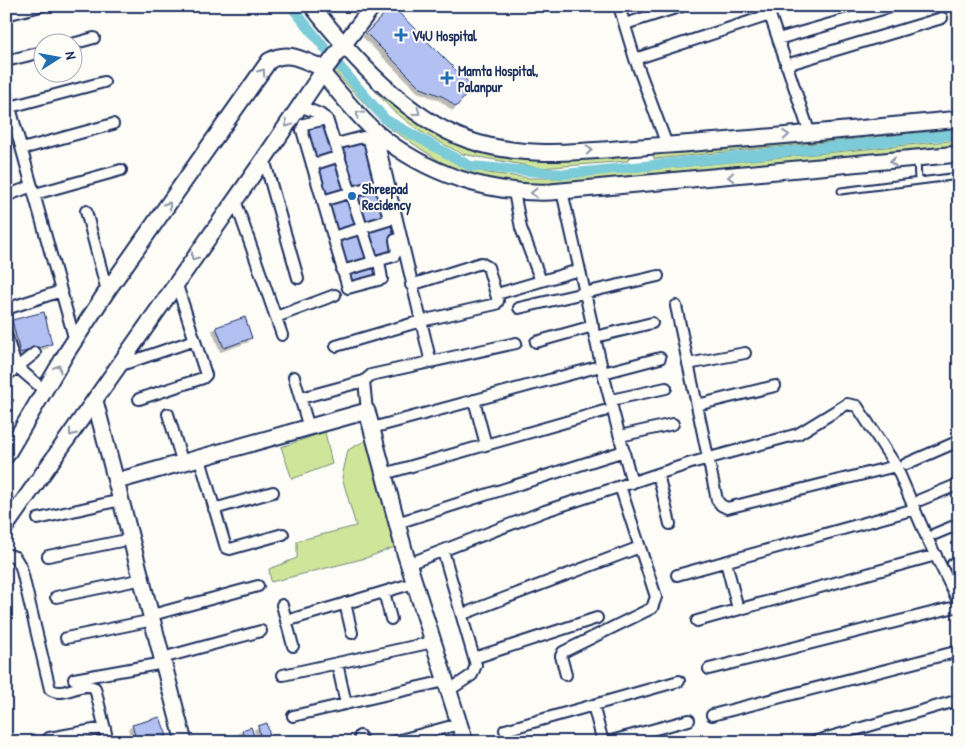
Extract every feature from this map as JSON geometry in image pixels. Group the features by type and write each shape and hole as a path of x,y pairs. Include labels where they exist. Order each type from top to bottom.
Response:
{"street":[{"path":"6,15 41,6"},
{"path":"312,6 332,60 376,131 431,363"},
{"path":"6,526 95,401 117,366 176,282 264,160 332,60 372,6"},
{"path":"619,6 635,59 667,145"},
{"path":"625,24 682,6"},
{"path":"778,39 890,7"},
{"path":"635,59 768,10 810,134"},
{"path":"786,65 942,18"},
{"path":"82,41 94,38"},
{"path":"6,61 32,54"},
{"path":"6,456 44,391 107,291 269,61 280,55 332,60 433,123 467,140 531,152 667,145 810,134 959,119"},
{"path":"10,107 104,82"},
{"path":"6,92 75,341"},
{"path":"300,106 327,119 362,228 382,276 379,280 348,288 302,127 304,124 327,119"},
{"path":"22,149 113,124"},
{"path":"376,131 411,157 453,177 478,185 514,192 562,191 917,160 959,154"},
{"path":"336,144 367,137 397,251 394,256 342,271"},
{"path":"312,165 340,156"},
{"path":"264,160 298,278"},
{"path":"6,196 121,170"},
{"path":"322,201 380,184"},
{"path":"562,191 594,332 600,370 632,482"},
{"path":"514,192 521,228 541,281"},
{"path":"235,200 282,336"},
{"path":"86,211 107,291"},
{"path":"332,237 389,220"},
{"path":"336,346 421,321 496,304 497,294 488,267 481,264 411,285"},
{"path":"497,294 579,270"},
{"path":"519,308 658,276"},
{"path":"138,399 205,377 206,372 176,282"},
{"path":"6,309 62,291"},
{"path":"276,317 334,295"},
{"path":"676,306 717,500 727,508 901,465 959,441"},
{"path":"536,342 652,323"},
{"path":"6,335 16,366 44,391"},
{"path":"117,366 195,340"},
{"path":"301,398 364,381 371,375 516,343"},
{"path":"6,376 16,366 35,353"},
{"path":"688,364 745,354"},
{"path":"372,428 474,400 600,370 660,358"},
{"path":"294,377 309,428"},
{"path":"364,381 366,411 408,564 465,742"},
{"path":"697,405 775,386"},
{"path":"610,400 666,388"},
{"path":"474,400 486,445"},
{"path":"95,401 184,742"},
{"path":"408,564 545,511 708,458 798,434 847,404 857,406 901,465 936,555 959,605 709,669"},
{"path":"116,481 183,464 366,411"},
{"path":"384,474 604,412"},
{"path":"168,414 183,464"},
{"path":"620,436 673,424"},
{"path":"397,523 624,451"},
{"path":"200,459 226,548 283,534"},
{"path":"658,474 670,524"},
{"path":"677,575 917,504 959,484"},
{"path":"566,675 561,656 563,652 652,608 655,603 656,597 620,486"},
{"path":"214,509 273,492"},
{"path":"38,519 122,500"},
{"path":"935,534 959,524"},
{"path":"48,556 131,539"},
{"path":"463,614 640,547"},
{"path":"293,716 346,704 447,686 472,675 476,665 463,614 443,551"},
{"path":"6,554 15,557 21,567 50,689 58,692 92,686 97,691 108,742"},
{"path":"697,621 936,555"},
{"path":"726,562 738,610"},
{"path":"56,597 143,579"},
{"path":"286,620 414,583"},
{"path":"66,638 152,617 258,586"},
{"path":"384,592 391,619"},
{"path":"345,603 352,633"},
{"path":"282,604 293,646"},
{"path":"474,658 597,618"},
{"path":"74,679 163,660 261,631"},
{"path":"283,676 433,642"},
{"path":"712,715 959,651"},
{"path":"337,663 346,704"},
{"path":"505,730 679,681"},
{"path":"813,742 959,700"},
{"path":"594,705 603,742"},
{"path":"607,742 689,720"},
{"path":"393,742 459,724"},
{"path":"49,738 105,728"}],"lane":[{"path":"917,160 918,181"},
{"path":"841,191 959,176"}],"green space":[{"path":"355,61 382,92 415,121 474,151 530,160 629,156 628,161 540,168 462,154 421,132 392,110 352,64"},
{"path":"335,66 387,123 465,167 488,173 530,178 565,178 959,140 959,146 582,183 536,185 487,179 450,168 385,125 333,70"},
{"path":"959,124 959,129 654,159 653,151"},
{"path":"325,432 332,464 292,479 281,447"},
{"path":"368,439 395,547 366,558 271,582 269,569 297,558 297,541 356,526 342,477 348,450"}],"building":[{"path":"392,6 473,87 456,107 444,97 421,88 366,33"},
{"name":"Shreepad Recidency","path":"327,119 336,144 368,136 397,249 379,261 379,280 347,286 301,125"},
{"path":"44,312 52,344 20,353 12,320"},
{"path":"245,317 252,338 224,348 216,327"},
{"path":"6,395 14,400 6,412"},
{"path":"160,717 167,736 150,742 137,742 132,725"},
{"path":"267,723 271,742 245,742 242,730 251,727 254,736 260,735 258,726"}],"waterway":[{"path":"291,6 386,120 470,166 565,174 959,134"}],"place":[{"name":"V4U Hospital","path":"401,35"},
{"name":"Mamta Hospital, Palanpur","path":"447,78"},
{"name":"Shreepad Recidency","path":"352,196"}]}
